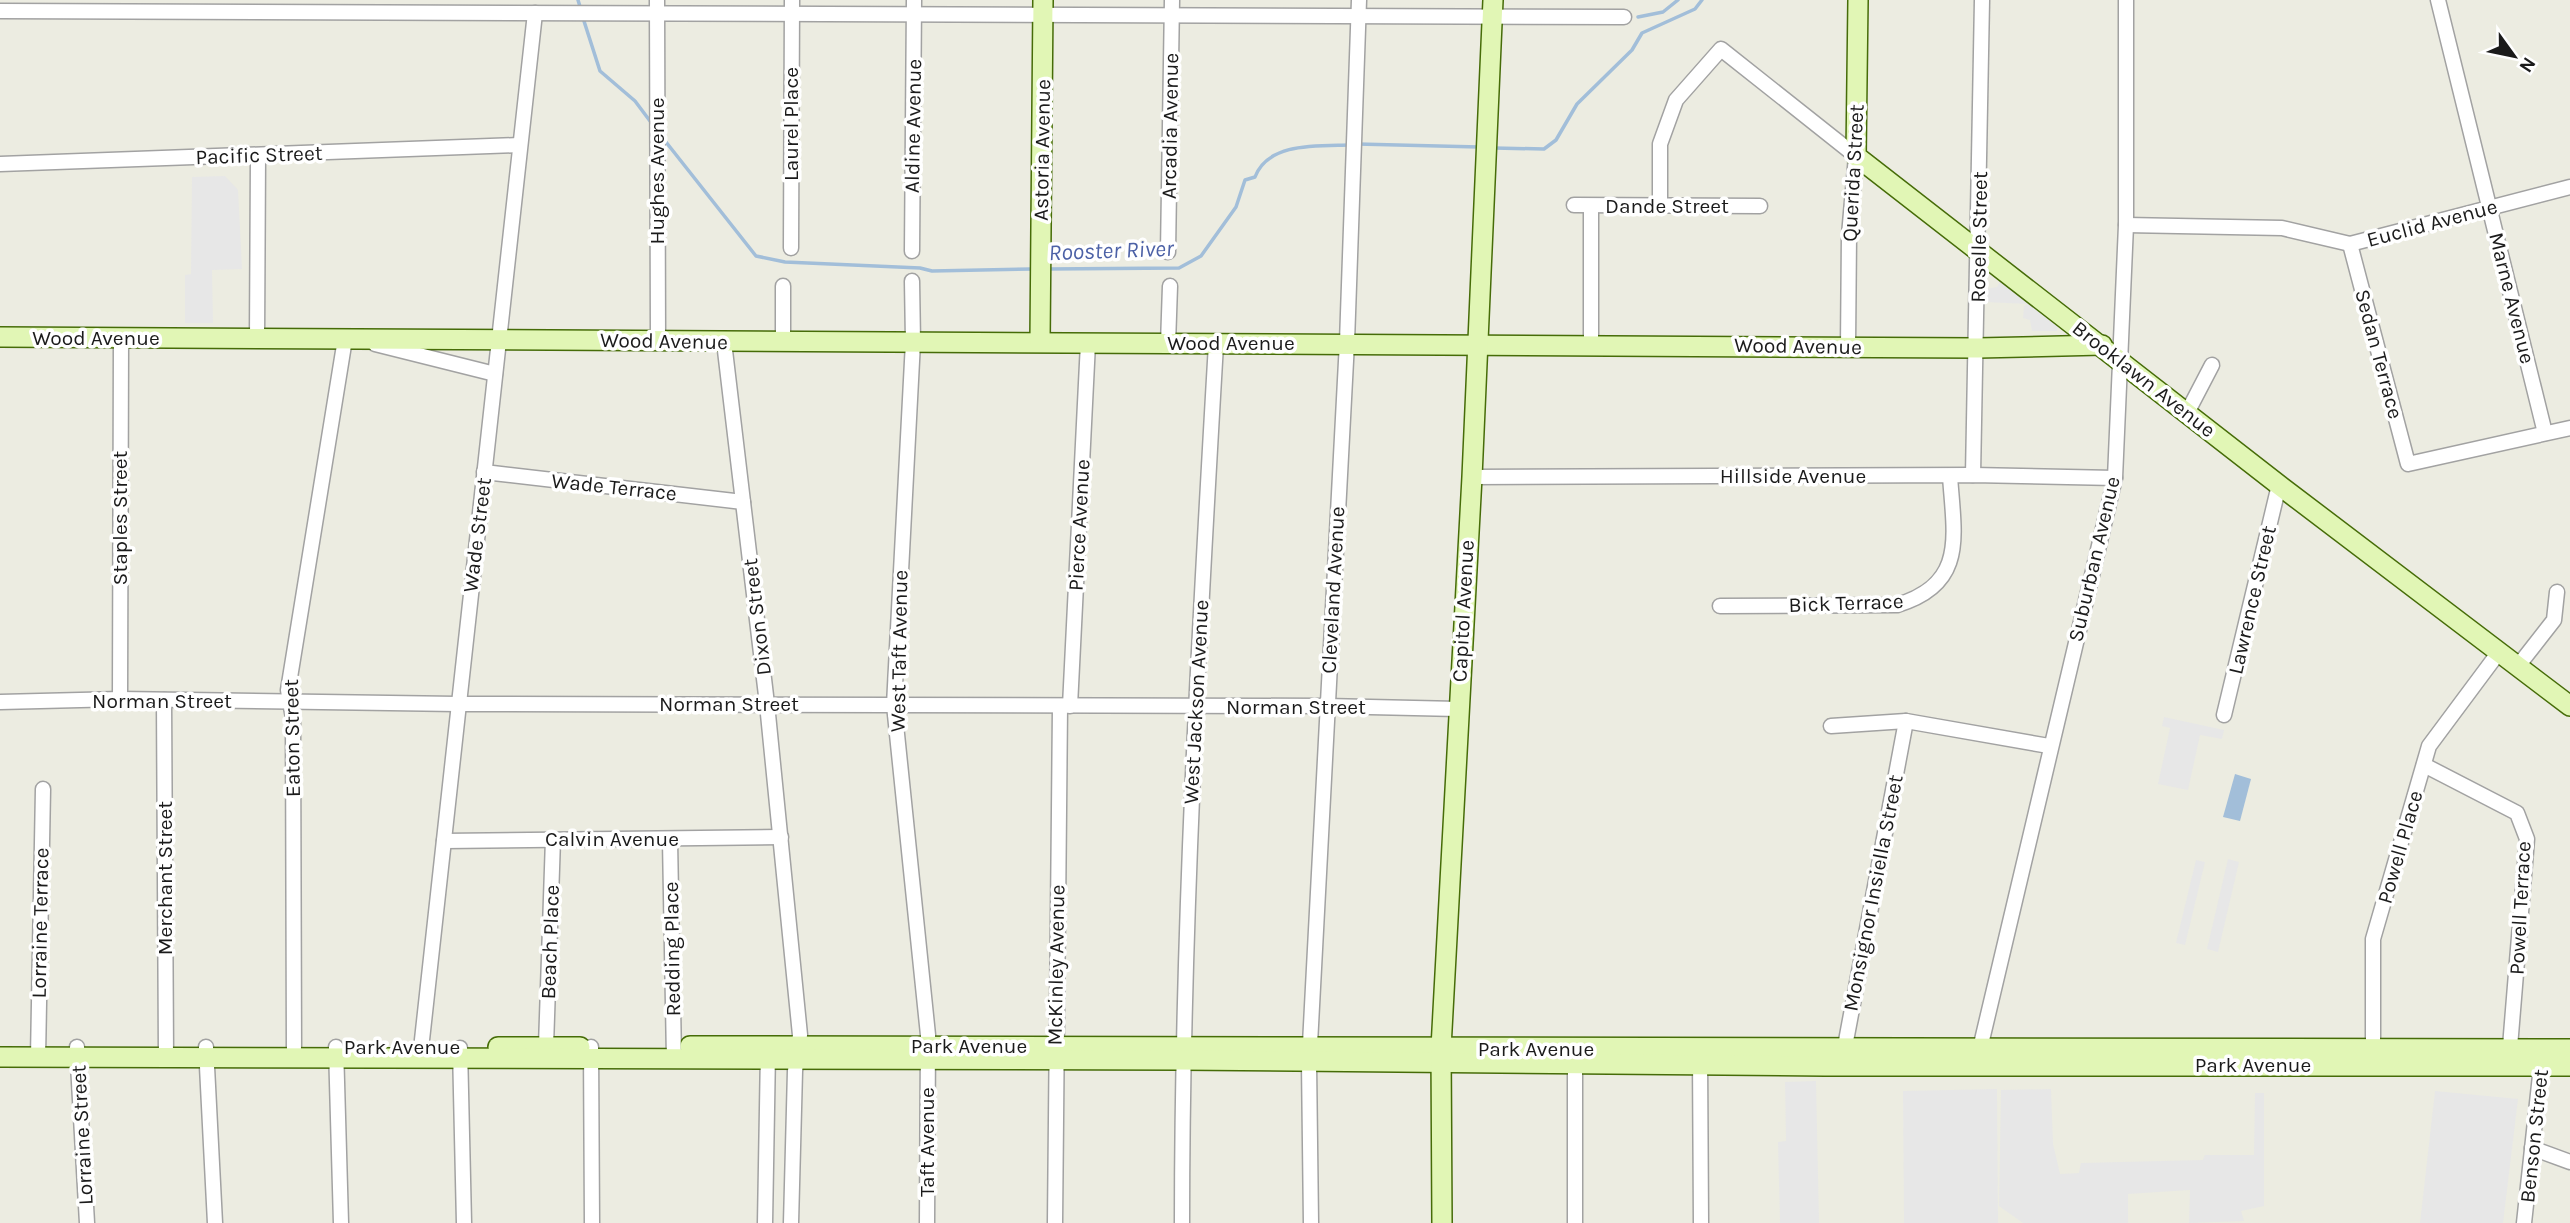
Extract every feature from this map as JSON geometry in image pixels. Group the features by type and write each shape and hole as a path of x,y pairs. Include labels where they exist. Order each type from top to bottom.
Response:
{"main road":[{"name":"Querida Street","path":"1856,156 1858,0"},
{"name":"Astoria Avenue","path":"1040,342 1043,6"},
{"name":"Capitol Avenue","path":"1442,1223 1441,1056 1472,477 1492,8"},
{"name":"Brooklawn Avenue","path":"1856,156 2279,485 2570,706"},
{"name":"Wood Avenue","path":"0,337 1168,344 1347,342 1978,348 2102,345"},
{"name":"Park Avenue","path":"0,1046 38,1052"},
{"name":"Park Avenue","path":"460,1053 546,1046 591,1053"},
{"name":"Park Avenue","path":"2542,1058 2570,1049"},
{"name":"Park Avenue","path":"0,1057 38,1052 2373,1057 2542,1058 2570,1066"}],"street":[{"name":"Hughes Avenue","path":"657,0 658,341"},
{"name":"Aldine Avenue","path":"912,251 914,0"},
{"name":"Arcadia Avenue","path":"1168,252 1172,0"},
{"name":"Cleveland Avenue","path":"1311,1223 1310,1055 1326,706 1347,342 1359,0"},
{"name":"Roselle Street","path":"1973,475 1978,348 1982,0"},
{"name":"Suburban Avenue","path":"1978,1056 2049,746 2115,478 2126,225 2126,0"},
{"name":"Marne Avenue","path":"2438,0 2544,433"},
{"path":"0,11 165,5 657,16 792,7 914,17 1043,6 1172,16 1357,17 1492,8 1624,17"},
{"name":"Laurel Place","path":"791,248 792,7"},
{"name":"Wade Street","path":"421,1052 457,704 535,13"},
{"name":"Brooklawn Avenue","path":"1660,206 1660,144 1676,100 1721,49 1856,156"},
{"name":"Pacific Street","path":"0,164 519,145"},
{"path":"257,339 258,156"},
{"name":"Querida Street","path":"1849,346 1849,235 1856,156"},
{"name":"Euclid Avenue","path":"2126,225 2282,228 2350,244 2570,187"},
{"name":"Dande Street","path":"1574,205 1760,206"},
{"path":"1591,206 1591,344"},
{"name":"Sedan Terrace","path":"2350,244 2408,464 2544,433"},
{"name":"West Taft Avenue","path":"912,281 913,342 894,705 927,1054"},
{"path":"783,286 783,341"},
{"path":"1168,344 1170,286"},
{"name":"Staples Street","path":"120,699 121,338"},
{"name":"Wood Avenue","path":"353,339 495,374"},
{"name":"Eaton Street","path":"294,1052 293,718 288,690 353,339"},
{"name":"Dixon Street","path":"724,342 781,837 797,1053 791,1223"},
{"name":"Pierce Avenue","path":"1065,707 1088,343"},
{"name":"West Jackson Avenue","path":"1182,1223 1182,1054 1195,706 1216,344"},
{"path":"2187,413 2212,365"},
{"path":"2544,433 2570,428"},
{"name":"Wade Terrace","path":"484,472 743,502"},
{"name":"Hillside Avenue","path":"1472,477 1973,475 2115,478"},
{"name":"Bick Terrace","path":"1720,606 1897,605 1919,598 1940,583 1950,560 1954,530 1951,476"},
{"name":"Lawrence Street","path":"2224,715 2279,485"},
{"path":"2518,666 2554,620 2557,592"},
{"name":"Powell Place","path":"2373,1057 2373,939 2429,746 2499,652"},
{"name":"Norman Street","path":"0,702 120,699 457,704 1326,706 1458,709"},
{"name":"Merchant Street","path":"164,700 166,1052"},
{"name":"McKinley Avenue","path":"1055,1223 1054,1053 1065,707"},
{"path":"1831,726 1906,721 2049,746"},
{"name":"Monsignor Insiella Street","path":"1843,1056 1906,721"},
{"name":"Powell Terrace","path":"2424,765 2517,813 2527,839 2509,1058"},
{"name":"Lorraine Terrace","path":"38,1052 43,789"},
{"name":"Calvin Avenue","path":"444,841 781,837"},
{"name":"Beach Place","path":"546,1046 553,839"},
{"name":"Redding Place","path":"670,840 674,1053"},
{"name":"Lorraine Street","path":"77,1052 87,1223"},
{"path":"207,1052 215,1223"},
{"path":"336,1053 341,1223"},
{"path":"460,1053 464,1223"},
{"path":"591,1053 592,1223"},
{"path":"765,1223 768,1053"},
{"name":"Taft Avenue","path":"927,1054 927,1223"},
{"path":"1575,1057 1575,1223"},
{"path":"1700,1057 1701,1223"},
{"name":"Benson Street","path":"2524,1223 2542,1058"},
{"path":"2532,1148 2570,1163"}],"shaded area":[{"path":"225,176 238,190 242,269 212,270 213,323 185,323 185,275 191,274 192,177"},
{"path":"2001,280 2058,322 2057,331 2032,331 2030,320 2023,318 2024,306 2028,304 1985,302 1986,289 1997,287"},
{"path":"2164,717 2224,730 2222,739 2200,735 2188,790 2158,784 2170,728 2162,726"},
{"path":"2228,859 2239,862 2218,952 2207,949"},
{"path":"2196,860 2205,862 2185,945 2176,943"},
{"path":"1816,1081 1819,1223 1780,1223 1778,1142 1786,1141 1785,1082"},
{"path":"1997,1089 1998,1223 1904,1223 1903,1091"},
{"path":"2051,1089 2053,1144 2060,1174 2079,1173 2081,1163 2203,1160 2205,1155 2254,1155 2255,1093 2264,1093 2264,1206 2241,1211 2244,1221 2189,1223 2190,1190 2128,1194 2128,1223 2023,1223 1999,1206 2001,1090"},
{"path":"2435,1091 2518,1099 2503,1223 2420,1223"}],"water":[{"path":"2235,774 2251,779 2240,821 2223,817"}],"waterway":[{"name":"Rooster River","path":"578,0 581,10"},
{"name":"Rooster River","path":"1638,17 1663,12 1678,0"},
{"name":"Rooster River","path":"1494,148 1544,149 1556,140 1577,104 1632,50 1642,33 1695,9 1702,0"},
{"name":"Rooster River","path":"583,18 600,71 635,101 653,125"},
{"name":"Rooster River","path":"662,137 756,256 785,262 920,268 932,271 1032,269"},
{"name":"Rooster River","path":"1357,144 1479,147"},
{"name":"Rooster River","path":"1047,269 1179,268 1201,256 1236,207 1245,180 1255,177 1271,157 1295,148 1350,145"}]}
